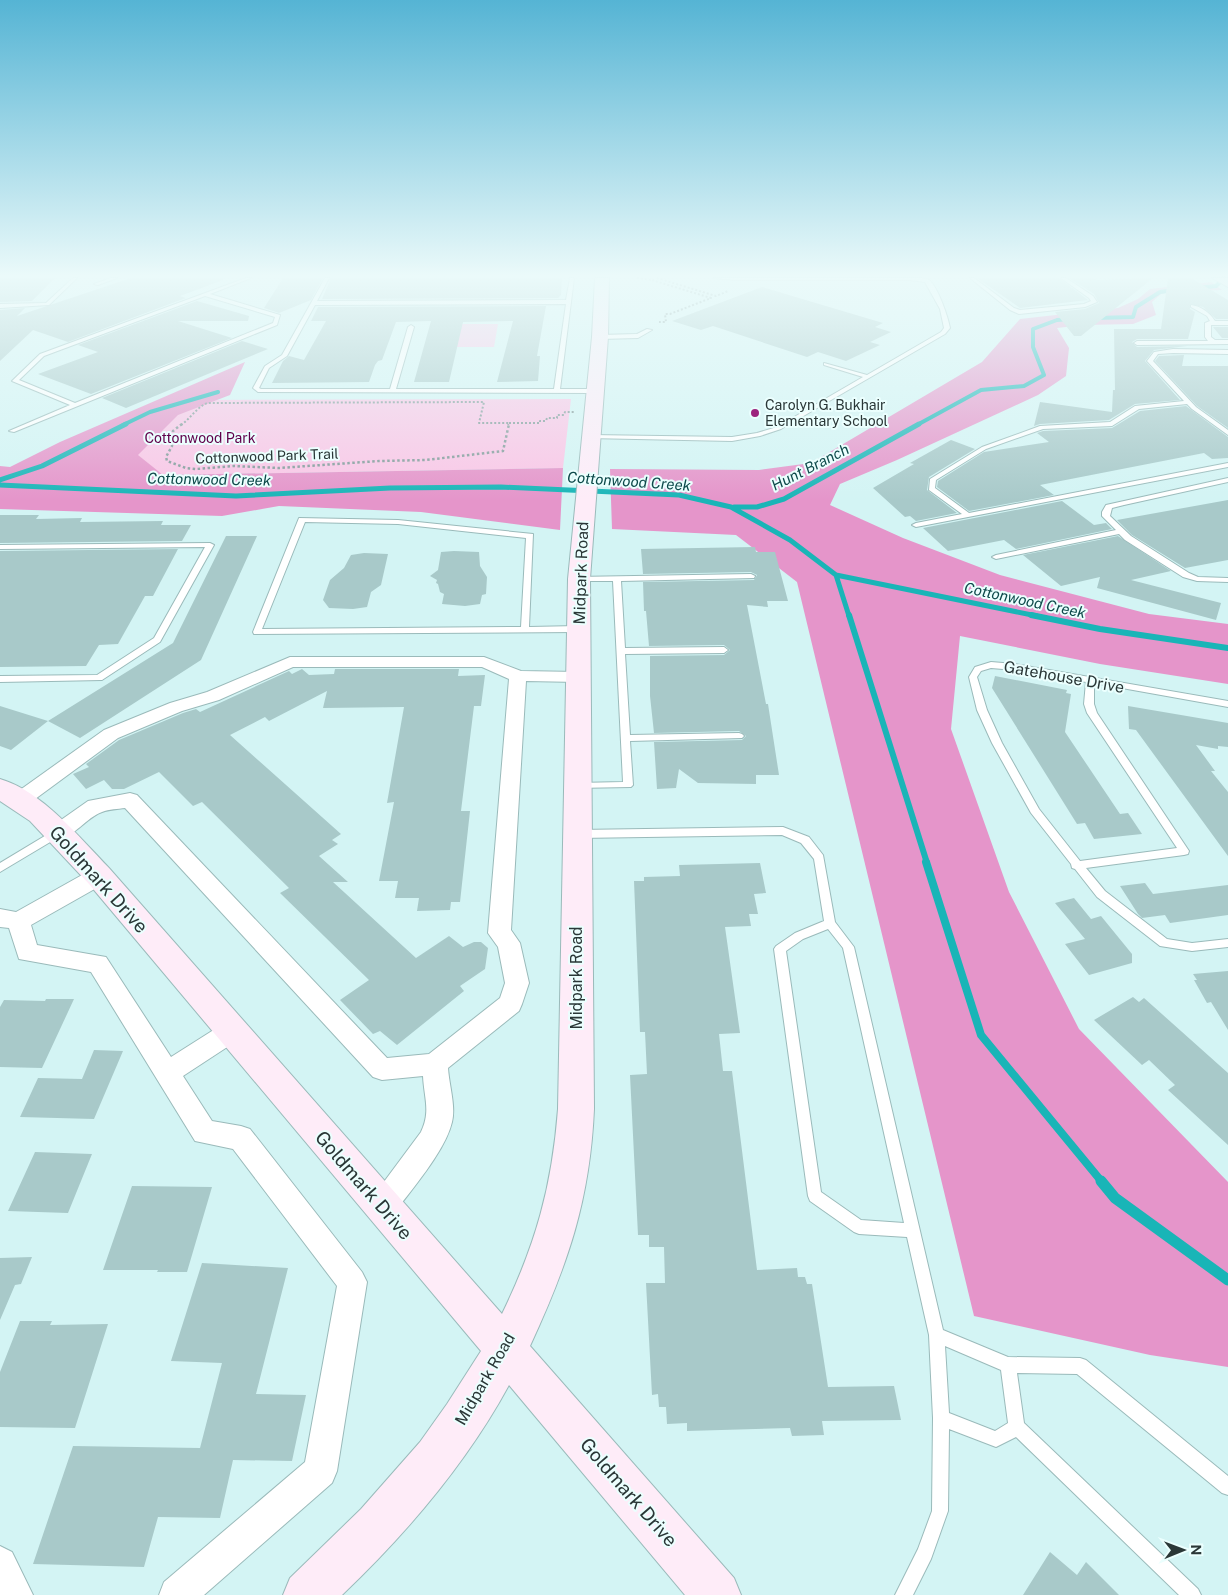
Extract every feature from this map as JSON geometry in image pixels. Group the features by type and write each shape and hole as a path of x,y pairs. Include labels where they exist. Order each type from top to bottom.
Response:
{"street":[{"name":"Midpark Road","path":"307,1595 379,1526 437,1457 482,1392 528,1305 546,1261 562,1211 573,1159 576,1110 578,579 599,352"},
{"path":"10,794 111,734 176,706 214,696 290,662 484,662 518,676 578,677"},
{"path":"436,1075 510,1004 518,983 509,943 499,933 518,676"},
{"name":"Goldmark Drive","path":"10,794 40,814 99,876 718,1595"},
{"path":"58,832 95,806 130,800 382,1069 436,1075"},
{"path":"99,876 10,919 27,953 98,964 204,1132 242,1138 352,1282 320,1471 177,1595"},
{"path":"166,1073 232,1031"},
{"path":"382,1207 430,1141 439,1122 440,1106 436,1075"},
{"path":"0,1564 15,1595"}],"lane":[{"path":"49,352 42,355 16,380 75,405"},
{"path":"12,431 205,352"},
{"path":"286,352 284,356 267,367 256,388 260,391 595,391"},
{"path":"392,391 403,352"},
{"path":"557,391 562,352"},
{"path":"590,437 732,439 758,435 779,428 911,352"},
{"path":"1161,352 1156,353 1150,360 1188,402 1228,433"},
{"path":"826,364 868,377"},
{"path":"968,515 931,489 933,479 984,448 1042,427 1112,424 1137,407 1188,402"},
{"path":"916,525 1228,465"},
{"path":"1228,480 1122,503 1109,507 1106,512 1106,516 1121,531 1165,563 1186,575 1197,579 1228,580"},
{"path":"525,629 530,536 398,522 302,520 257,632 578,629"},
{"path":"996,557 1121,531"},
{"path":"0,547 210,545 157,640 99,678 0,679"},
{"path":"578,579 751,576"},
{"path":"577,786 628,785 617,579"},
{"path":"621,652 724,650"},
{"name":"Gatehouse Drive","path":"1228,704 1015,667 991,665 978,669 973,677 982,710 997,743 1035,811 1076,865 1101,894 1164,943 1192,947 1228,943"},
{"path":"1076,865 1184,851 1092,713 1089,704 1090,681"},
{"path":"626,738 739,736"},
{"path":"577,834 783,830 804,840 819,858 830,923 848,946 937,1335 940,1418 940,1511 925,1553 904,1595"},
{"path":"0,868 58,832"},
{"path":"830,923 799,936 780,949 815,1196 859,1227 913,1230"},
{"path":"937,1335 1008,1365 1080,1366 1228,1487"},
{"path":"1008,1365 1017,1427 1192,1595"},
{"path":"940,1418 996,1439 1017,1427"}],"path":[{"name":"Cottonwood Park Trail","path":"484,402 479,423 509,423 504,451 426,460 379,460 279,468 234,466 196,470 174,465 167,461 166,457 172,446 173,431 191,418 200,406 207,403 484,402"},
{"path":"509,423 540,423 540,421 546,421 547,418 557,418 558,415 564,415 565,412 579,412"}],"green space":[{"name":"Cottonwood Park","path":"571,399 563,468 163,475 122,459 194,400"}],"shaded area":[{"path":"990,352 1069,352 1066,376 1038,395 840,484 830,505 903,538 1000,575 1149,614 1228,624 1228,684 1100,664 960,636 951,729 1009,892 1079,1029 1228,1182 1228,1367 1150,1355 974,1316 797,582 736,535 612,529 610,469 759,470 811,463 982,362"},
{"path":"245,362 230,395 178,415 138,455 163,475 563,468 560,530 421,512 279,506 222,516 0,509 0,466 10,467 60,442"}],"building":[{"path":"0,352 9,352 0,361"},
{"path":"97,352 196,352 91,394 38,374"},
{"path":"214,352 260,352 126,408 102,398"},
{"path":"308,352 385,352 382,360 378,361 375,365 369,382 272,383 283,361 289,356 304,360"},
{"path":"422,352 456,352 449,382 414,382"},
{"path":"505,352 538,352 537,356 540,356 538,381 497,382"},
{"path":"793,352 817,352 807,357"},
{"path":"819,352 864,352 846,361"},
{"path":"1114,352 1152,352 1145,361 1180,400 1135,404 1109,420 1040,424 1034,426 1040,402 1112,412 1113,390 1115,390"},
{"path":"1184,355 1182,366 1228,366 1228,428 1197,406 1155,361 1159,356"},
{"path":"1186,406 1228,437 1228,458 1212,459 1204,453 1040,485 1054,495 969,511 937,487 938,481 984,452 1049,442 1037,433 1043,431 1112,428 1140,411"},
{"path":"951,440 975,449 929,477 927,490 957,513 916,521 910,516 905,517 873,488 914,464 910,463"},
{"path":"1228,500 1228,560 1185,568 1132,535 1117,520"},
{"path":"1062,501 1094,525 1106,523 1112,529 1016,549 1004,540 948,551 923,528"},
{"path":"0,515 39,515 36,519 82,518 80,522 163,521 161,525 191,525 182,541 0,543"},
{"path":"226,536 257,536 201,660 80,738 48,721 173,643"},
{"path":"1118,536 1171,571 1131,580 1221,603 1216,620 1097,588 1100,577 1061,586 1023,555"},
{"path":"755,547 756,552 775,552 788,601 767,601 768,607 747,605 766,704 768,704 779,775 756,775 756,784 698,783 679,769 676,788 657,789 654,742 742,740 746,736 739,731 654,733 650,696 650,656 724,655 730,650 724,645 649,646 646,611 644,611 643,582 754,580 757,575 751,572 643,574 641,549"},
{"path":"178,549 153,596 145,596 118,644 99,645 86,666 0,667 0,551"},
{"path":"441,552 479,552 480,566 487,577 486,594 482,595 480,604 465,606 442,604 444,594 440,592 436,583 437,580 430,576 438,570"},
{"path":"364,553 388,554 381,585 371,592 367,607 353,609 329,608 323,600 330,580 344,568 351,555"},
{"path":"302,669 309,675 334,674 335,669 459,669 458,676 485,675 481,706 474,706 461,811 470,811 460,902 451,902 450,910 417,911 419,898 395,898 398,881 379,881 394,802 387,803 404,707 323,708 327,691 269,721 265,717 230,735 341,834 332,840 338,844 319,856 348,882 333,882 416,958 449,936 463,947 474,942 481,942 488,948 485,969 460,986 464,991 397,1045 380,1031 373,1034 340,1000 369,980 280,893 289,888 202,802 193,806 159,772 124,789 112,789 104,780 86,789 73,774 89,767 86,764 119,740 183,713 196,709 200,712 289,671 292,674"},
{"path":"995,676 1067,690 1066,693 1071,694 1065,732 1120,814 1128,813 1142,834 1094,839 1085,823 1077,824 992,688"},
{"path":"0,706 48,721 11,750 0,746"},
{"path":"1128,706 1228,723 1228,747 1218,746 1218,749 1196,745 1215,771 1211,771 1228,792 1228,856 1136,730 1129,729"},
{"path":"760,863 766,893 754,894 758,914 749,914 751,926 725,927 740,1033 719,1034 723,1071 732,1071 757,1270 797,1268 798,1277 805,1277 807,1284 812,1284 828,1387 894,1386 901,1420 822,1421 824,1435 792,1436 790,1428 687,1431 687,1423 667,1424 666,1407 659,1407 658,1394 652,1395 646,1283 665,1283 664,1247 649,1247 649,1235 638,1235 630,1075 647,1074 645,1032 640,1032 634,881 644,881 644,877 680,876 679,865"},
{"path":"1145,883 1153,894 1228,885 1228,915 1170,923 1165,915 1142,918 1120,886"},
{"path":"1074,898 1091,919 1101,916 1132,954 1132,963 1089,975 1065,944 1085,939 1055,903"},
{"path":"1228,971 1228,1030 1211,1002 1207,1003 1194,980 1197,980 1193,974"},
{"path":"1133,997 1139,1002 1144,998 1228,1073 1228,1145 1168,1090 1175,1085 1149,1060 1142,1065 1094,1020"},
{"path":"46,999 74,999 42,1068 0,1067 0,1007 4,1000 45,1001"},
{"path":"94,1050 123,1051 94,1119 20,1117 38,1078 82,1079"},
{"path":"35,1152 92,1154 68,1213 8,1211"},
{"path":"132,1186 212,1187 187,1272 103,1270"},
{"path":"32,1257 21,1284 15,1285 0,1320 0,1258"},
{"path":"202,1263 288,1268 256,1394 306,1395 292,1461 233,1460 220,1518 158,1517 144,1567 33,1564 73,1446 200,1448 222,1363 171,1361"},
{"path":"20,1321 52,1321 50,1325 108,1324 75,1428 0,1427 0,1372"},
{"path":"1050,1552 1077,1575 1086,1562 1119,1595 1023,1595"}],"waterway":[{"name":"Hunt Branch","path":"917,425 981,390 1024,386 1044,375 1035,352"},
{"path":"123,425 150,412 218,392"},
{"path":"0,480 42,466 126,424"},
{"name":"Hunt Branch","path":"734,507 757,507 784,499 919,424"},
{"name":"Cottonwood Creek","path":"0,485 236,496 390,488 501,487 679,495 731,507 790,540 836,575"},
{"name":"Cottonwood Creek","path":"836,575 1037,616"},
{"path":"836,575 849,616"},
{"path":"849,615 927,863"},
{"name":"Cottonwood Creek","path":"1031,615 1100,629 1228,648"},
{"path":"926,862 981,1035 1102,1182"},
{"path":"1101,1181 1115,1198 1228,1280"}],"place":[{"name":"Carolyn G. Bukhair Elementary School","path":"755,413"}]}
